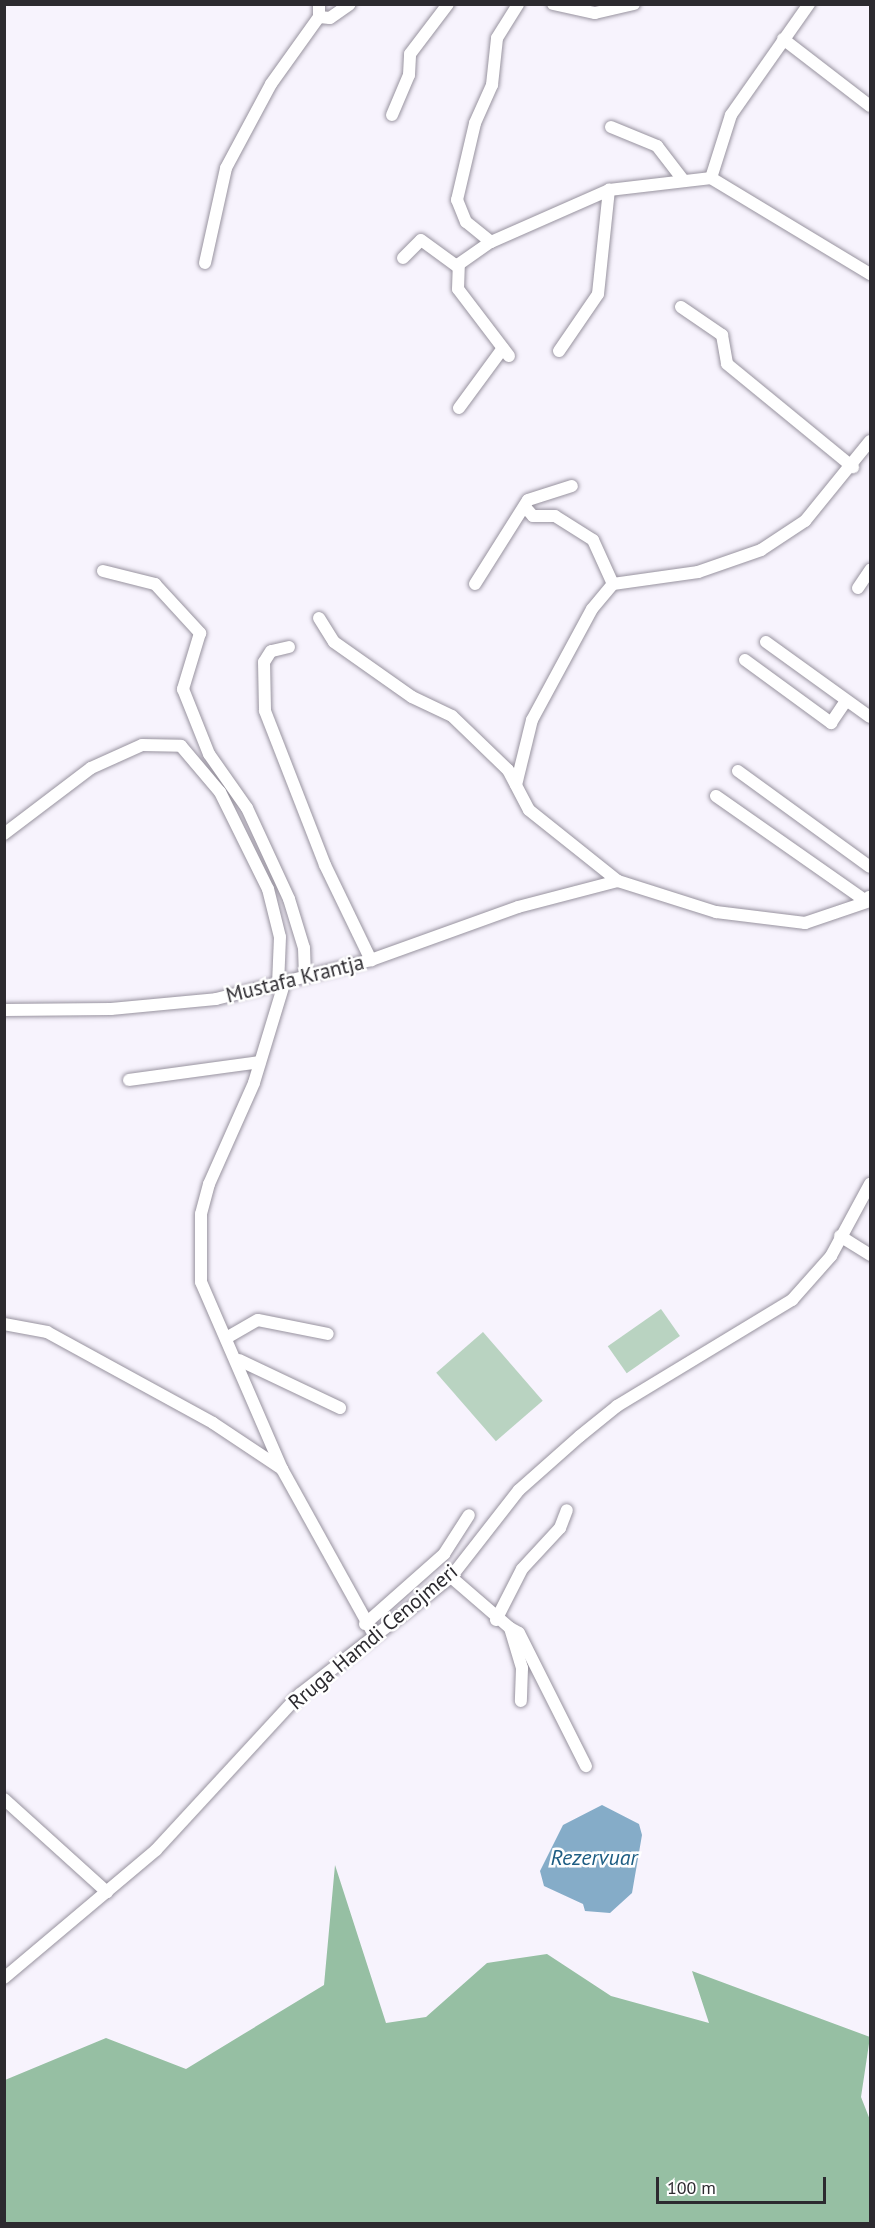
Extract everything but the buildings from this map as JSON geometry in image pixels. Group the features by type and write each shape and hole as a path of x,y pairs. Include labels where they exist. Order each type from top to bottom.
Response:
{"street":[{"path":"205,263 226,168 271,84 319,11 330,18 350,4"},
{"path":"392,115 409,75 410,54 448,4"},
{"path":"491,242 466,222 458,200 475,123 492,85 497,38 518,4"},
{"path":"553,4 595,13 634,4"},
{"path":"711,178 730,115 809,4"},
{"path":"783,39 870,106"},
{"path":"611,127 657,146 684,181"},
{"path":"458,267 491,242 609,190 711,178 870,274"},
{"path":"559,351 598,294 609,190"},
{"path":"403,258 421,240 458,267"},
{"path":"458,267 458,289 506,352 459,408"},
{"path":"681,307 722,335 727,364 853,467"},
{"path":"516,785 532,720 592,609 613,584 698,572 761,550 805,521 853,467 870,441"},
{"path":"475,584 528,500 572,486"},
{"path":"525,507 533,516 555,516 593,540 613,584"},
{"path":"858,588 870,570"},
{"path":"103,571 155,584 200,633 183,689 209,754 236,789 289,899 304,948 305,976"},
{"path":"319,618 334,642 407,694 452,717 508,770 529,810 618,881 716,912 805,923 869,899"},
{"path":"766,642 870,717"},
{"path":"289,647 271,651 264,662 265,711 325,865 371,960"},
{"path":"745,660 831,723 846,701"},
{"path":"4,834 91,768 142,746 181,746 220,792 268,889 280,937 281,984 260,1062 201,1214 201,1282 239,1360 282,1469 365,1624 374,1635"},
{"path":"738,771 870,867"},
{"path":"716,796 869,899"},
{"name":"Mustafa Krantja","path":"4,1010 111,1009 216,999 371,960 575,891 618,881"},
{"path":"129,1080 260,1062"},
{"name":"Rruga Hamdi Cenojmeri","path":"4,1978 107,1892 202,1804 300,1694 451,1577 495,1517 547,1464 617,1406 792,1300 831,1256 870,1184"},
{"path":"840,1236 870,1256"},
{"path":"228,1337 258,1320 328,1334"},
{"path":"4,1324 47,1332 213,1423 282,1469"},
{"path":"239,1360 340,1408"},
{"path":"496,1620 522,1569 560,1528 567,1510"},
{"path":"365,1624 444,1554 469,1515"},
{"path":"451,1577 496,1620 519,1633 586,1766"},
{"path":"510,1628 522,1668 521,1701"},
{"path":"4,1799 107,1892"}],"green space":[{"path":"661,1309 680,1336 627,1373 608,1346"},
{"path":"483,1332 543,1401 496,1441 436,1373"},
{"path":"335,1865 386,2023 426,2017 487,1963 547,1954 611,1996 709,2023 692,1971 870,2037 861,2097 870,2120 870,2223 5,2223 5,2080 106,2038 186,2069 324,1985"}],"water":[{"name":"Rezervuar","path":"602,1805 639,1824 642,1835 632,1893 610,1913 585,1911 583,1904 544,1886 540,1871 563,1825"}]}
